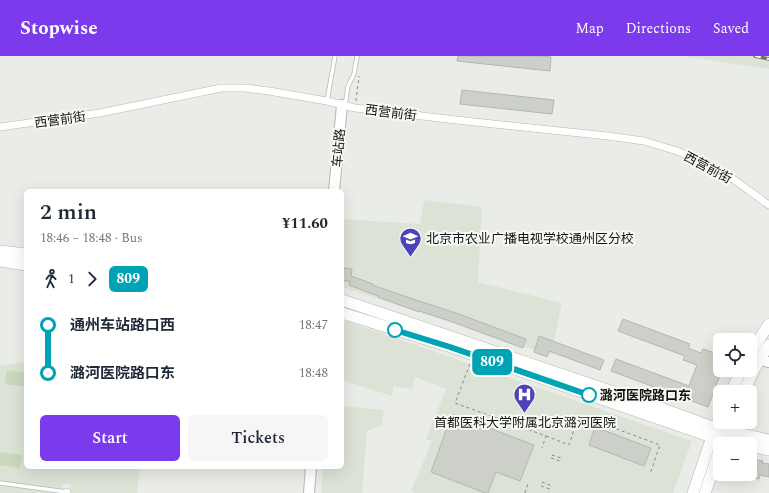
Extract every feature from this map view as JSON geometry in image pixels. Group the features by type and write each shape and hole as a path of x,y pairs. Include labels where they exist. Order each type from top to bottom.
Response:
{"main road":[{"path":"0,251 24,254"},
{"path":"0,261 24,265"},
{"path":"344,301 649,404 721,436"},
{"path":"344,314 721,436 769,440"},
{"path":"759,359 769,324"},
{"path":"746,385 759,359 769,345"},
{"path":"693,493 721,436"},
{"path":"705,493 721,436"},
{"path":"757,447 769,450"}],"street":[{"name":"西营前街","path":"0,127 100,113 221,88 268,90 355,108 644,141 704,162 733,179 769,205"},
{"name":"车站路","path":"334,189 344,105"},
{"path":"309,493 311,469"}],"lane":[{"path":"327,101 335,56"},
{"path":"344,105 348,86 354,74 357,56"},
{"path":"0,483 67,492"}],"path":[{"path":"355,108 360,71"},
{"path":"470,364 455,403 569,445 579,415 587,417 660,445 650,474"},
{"path":"542,448 546,436"},
{"path":"552,455 561,458"},
{"path":"551,458 560,461"},
{"path":"542,482 552,486"},
{"path":"525,493 528,484"},
{"path":"540,486 550,490"}],"shaded area":[{"path":"684,56 769,56 769,69 734,64"},
{"name":"北京市农业广播电视学校通州区分校","path":"424,200 482,207 478,282 562,303 551,355 344,288 344,219 420,224"},
{"name":"首都医科大学附属北京潞河医院","path":"344,321 692,441 673,493 415,493 411,491 432,441 426,439 446,389 415,377 412,389 394,386 392,396 344,381"},
{"path":"24,363 24,469 140,469 137,493 70,493 71,485 63,484 62,493 0,493 0,366"},
{"path":"344,406 384,410 382,425 367,431 362,493 321,493 323,469 344,469"}],"green space":[{"path":"7,370 24,373 24,387 5,384"},
{"path":"0,452 22,455 20,468 0,465"}],"building":[{"path":"458,56 551,57 550,71 457,61"},
{"path":"462,90 554,100 552,114 460,104"},
{"path":"344,268 352,269 351,276 373,284 372,285 456,313 526,339 523,348 378,297 349,285 350,281 344,281"},
{"path":"623,319 690,344 688,348 701,353 703,349 713,352 713,377 719,377 716,385 713,385 713,394 708,407 611,371 616,359 689,386 697,365 683,360 685,356 618,331"},
{"path":"539,336 604,360 600,370 549,351 547,357 534,352"},
{"path":"452,414 534,445 520,481 496,472 488,493 485,493 431,472"},
{"path":"595,427 651,448 644,466 589,445"},
{"path":"757,460 763,461 762,463 769,464 769,477 760,475 759,479 757,479"}],"railway":[{"path":"755,56 769,59"}],"bus line":[{"name":"809","path":"395,330 450,347 589,395"}],"place":[{"name":"北京市农业广播电视学校通州区分校","path":"411,258"},
{"name":"潞河医院路口东","path":"589,395"},
{"name":"首都医科大学附属北京潞河医院","path":"525,414"}]}
